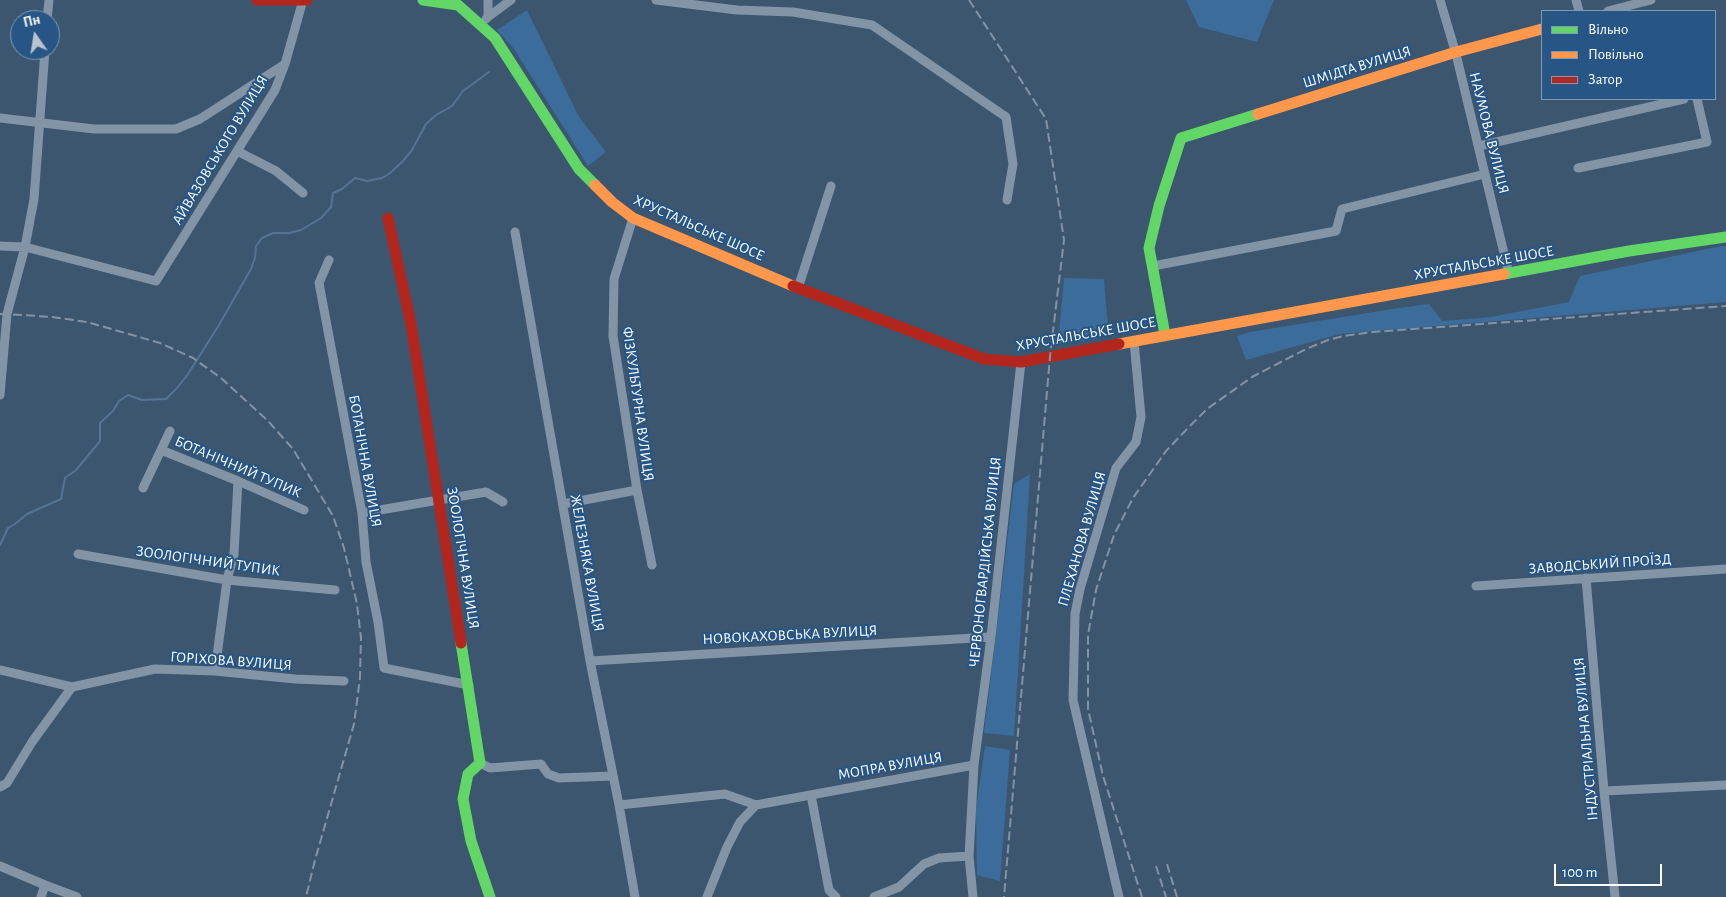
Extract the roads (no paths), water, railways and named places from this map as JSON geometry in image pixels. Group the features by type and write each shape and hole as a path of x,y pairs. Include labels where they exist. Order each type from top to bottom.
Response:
{"street":[{"path":"257,0 308,0"},
{"name":"АЙВАЗОВСЬКОГО ВУЛИЦЯ","path":"26,247 156,281 275,90 285,64 303,0"},
{"name":"ХРУСТАЛЬСЬКЕ ШОСЕ","path":"423,0 458,6 485,22 579,169 612,202 633,218 798,288 984,360 1021,362 1629,251 1726,237"},
{"path":"485,22 488,0"},
{"path":"485,22 510,0"},
{"path":"656,0 736,10 793,12 872,24 1006,117 1013,164 1007,200"},
{"name":"НАУМОВА ВУЛИЦЯ","path":"1440,0 1456,52 1508,274"},
{"path":"1612,10 1651,0"},
{"name":"ШМІДТА ВУЛИЦЯ","path":"1152,266 1149,248 1159,206 1181,138 1456,52 1541,29"},
{"path":"0,394 7,314 26,247 34,199 38,122 44,60"},
{"path":"0,118 94,129 176,129 200,119 285,64"},
{"path":"1479,146 1680,100"},
{"path":"1578,168 1707,142 1698,100"},
{"path":"237,151 276,171 304,193"},
{"path":"1165,336 1152,266 1336,231 1342,209 1486,174"},
{"path":"798,288 831,186"},
{"name":"ЗООЛОГІЧНА ВУЛИЦЯ","path":"388,218 411,324 480,763"},
{"name":"ФІЗКУЛЬТУРНА ВУЛИЦЯ","path":"633,218 614,279 613,336 637,490 652,565"},
{"name":"ЖЕЛЕЗНЯКА ВУЛИЦЯ","path":"515,232 590,661 619,805 635,897"},
{"path":"0,246 26,247"},
{"name":"БОТАНІЧНА ВУЛИЦЯ","path":"329,260 318,283 362,513 366,562 378,622 384,668 469,685"},
{"name":"ПЛЕХАНОВА ВУЛИЦЯ","path":"1119,897 1073,700 1075,614 1080,589 1116,468 1136,442 1141,418 1134,341"},
{"name":"ЧЕРВОНОГВАРДІЙСЬКА ВУЛИЦЯ","path":"973,897 969,856 974,765 991,637 1021,362"},
{"path":"143,488 170,431"},
{"name":"БОТАНІЧНИЙ ТУПИК","path":"161,450 238,480 304,510"},
{"path":"215,671 227,580 234,554 238,480"},
{"path":"563,504 637,490"},
{"path":"362,513 486,492 503,502"},
{"name":"ЗООЛОГІЧНИЙ ТУПИК","path":"78,554 227,580 335,590"},
{"name":"ЗАВОДСЬКИЙ ПРОЇЗД","path":"1476,586 1726,569"},
{"name":"ІНДУСТРІАЛЬНА ВУЛИЦЯ","path":"1586,578 1615,897"},
{"name":"НОВОКАХОВСЬКА ВУЛИЦЯ","path":"590,661 991,637"},
{"name":"ГОРІХОВА ВУЛИЦЯ","path":"0,670 72,687 155,670 215,671 295,680 344,680"},
{"path":"0,787 7,783 32,742 72,687"},
{"path":"490,897 471,841 463,799 468,774 480,763 490,768 541,764 548,774 559,778 613,776"},
{"name":"МОПРА ВУЛИЦЯ","path":"756,805 974,765"},
{"path":"1604,791 1726,785"},
{"path":"619,805 726,794 756,805 740,822 727,847 707,897"},
{"path":"812,795 829,890 836,897"},
{"path":"874,897 899,887 924,864 939,858 969,856"},
{"path":"0,866 77,897"},
{"path":"41,897 45,885"}],"waterway":[{"path":"0,545 8,528 27,514 61,499 65,478 76,470 100,441 100,423 113,411 119,401 128,395 142,400 166,399 177,388 219,325 251,269 255,258 256,246 262,238 273,233 289,233 301,230 321,218 331,207 333,193 342,189 355,178 367,181 382,178 389,174 412,150 426,124 436,115 452,106 463,91 489,72"}],"railway":[{"path":"969,0 1046,119 1064,240 1050,356 1004,897"},
{"path":"1142,897 1103,776 1088,709 1088,635 1096,590 1114,535 1133,498 1166,451 1189,427 1207,409 1252,377 1306,349 1344,336 1373,332 1726,306"},
{"path":"0,314 52,317 87,322 160,343 193,358 221,378 268,421 293,449 333,516 344,548 357,604 361,638 360,678 354,724 306,897"},
{"path":"1167,864 1177,897"},
{"path":"1156,866 1166,897"}]}
